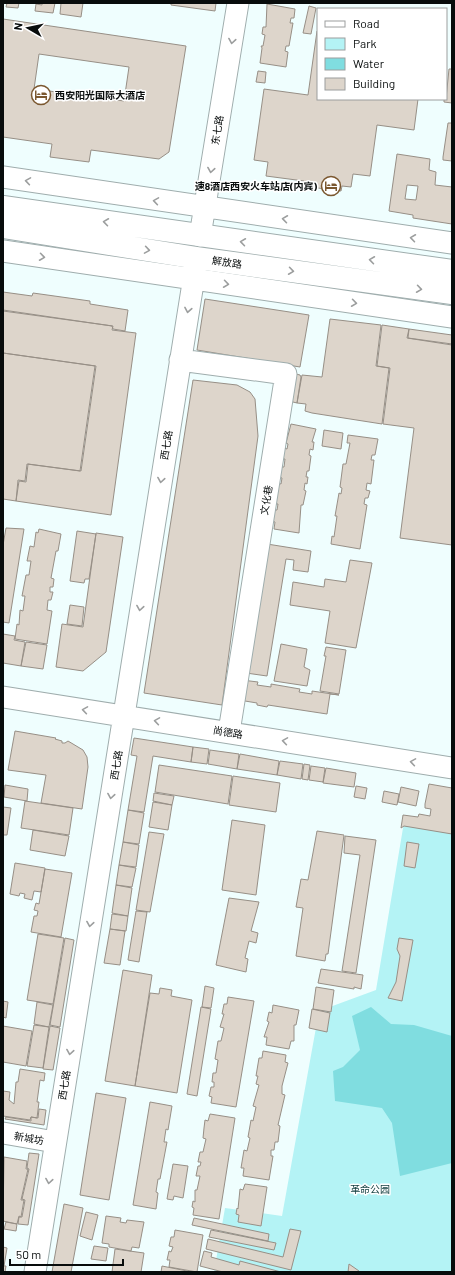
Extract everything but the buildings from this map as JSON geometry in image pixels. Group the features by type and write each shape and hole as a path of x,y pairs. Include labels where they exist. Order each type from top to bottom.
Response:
{"main road":[{"path":"3,207 452,271"},
{"name":"解放路","path":"3,227 197,258 452,293"},
{"name":"东七路","path":"197,258 200,236"}],"street":[{"name":"东七路","path":"200,236 238,3"},
{"path":"3,177 204,208 452,243"},
{"path":"3,251 452,317"},
{"name":"西七路","path":"34,1272 197,258"},
{"name":"文化巷","path":"180,360 286,374 229,732"},
{"name":"尚德路","path":"3,697 452,768"},
{"name":"新城坊","path":"3,1133 55,1142"}],"green space":[{"name":"革命公园","path":"404,822 452,830 452,1272 214,1272 225,1208 282,1216 319,1011 376,990"}],"water":[{"path":"371,1007 391,1024 414,1025 452,1036 452,1163 400,1176 392,1123 382,1108 335,1101 333,1071 343,1067 360,1050 352,1016"}],"place":[{"name":"西安阳光国际大酒店","path":"41,95"},
{"name":"速8酒店西安火车站店(内宾)","path":"331,186"}]}
